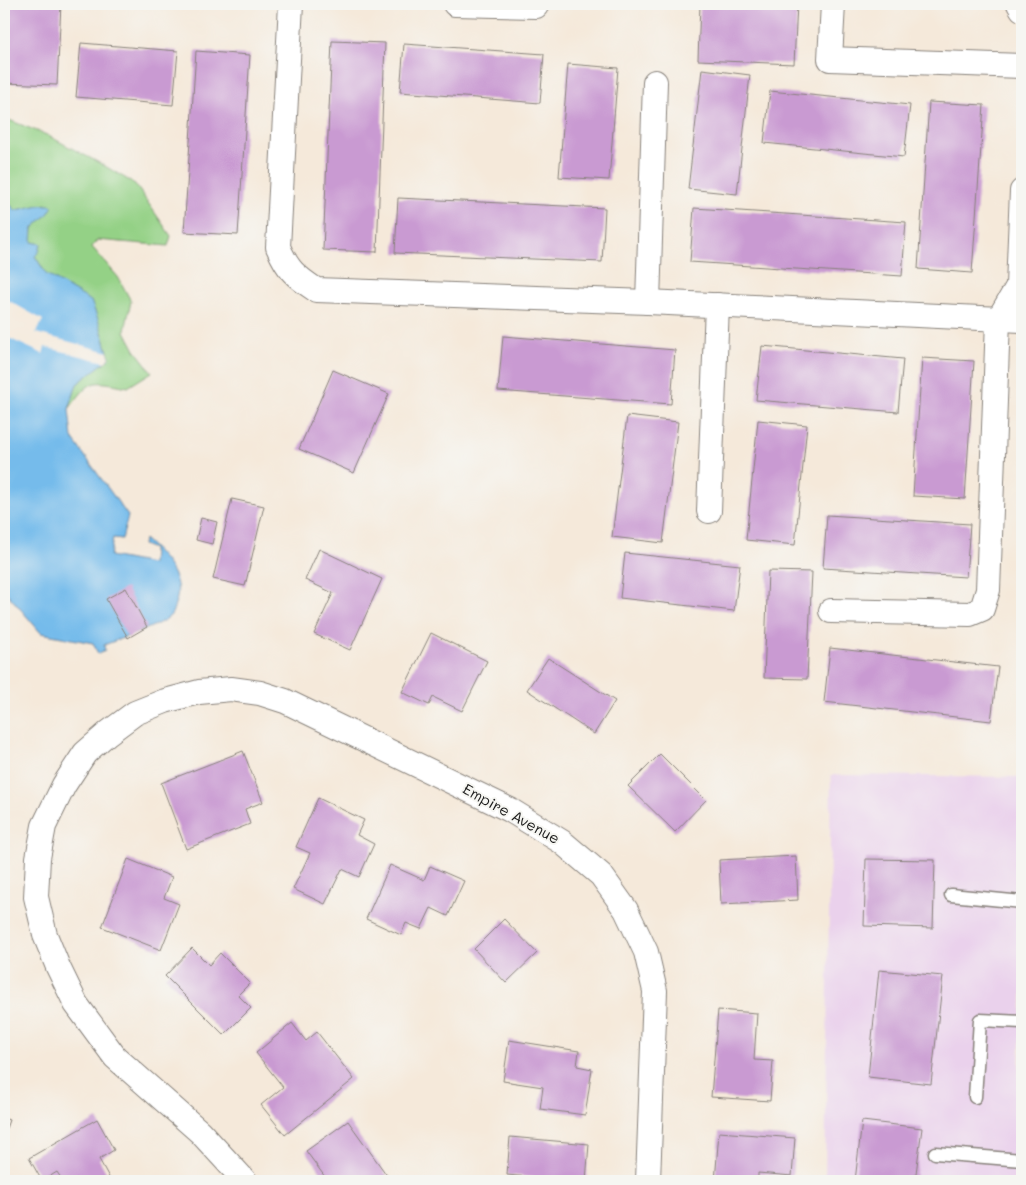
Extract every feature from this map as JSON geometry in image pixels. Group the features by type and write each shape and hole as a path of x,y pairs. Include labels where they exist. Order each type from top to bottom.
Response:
{"street":[{"path":"291,4 278,247 284,262 295,276 316,290 648,302 1022,320"},
{"path":"455,4 536,6"},
{"path":"833,4 830,59 1022,66"},
{"path":"1018,4 1022,9"},
{"path":"648,302 655,82"},
{"path":"831,611 970,614 982,609 988,590 998,320 1018,286 1022,191"},
{"path":"709,511 717,305"},
{"name":"Empire Avenue","path":"245,1181 200,1132 115,1057 76,1004 58,968 45,935 36,897 38,858 44,826 60,793 85,753 135,713 165,701 199,692 231,689 260,693 285,701 510,810 562,842 602,875 626,910 646,952 655,991 648,1181"}],"lane":[{"path":"950,895 1022,902"},
{"path":"976,1098 980,1020 1022,1022"},
{"path":"935,1153 1022,1160"}],"shaded area":[{"path":"831,775 1022,777 1022,1001 1014,1181 825,1181"}],"green space":[{"path":"4,118 47,135 135,184 171,236 168,246 97,240 92,247 118,277 131,301 125,331 135,350 152,372 128,387 106,383 93,384 83,392 69,409 77,384 110,358 91,302 46,274 35,256 41,244 32,242 33,228 48,214 46,204 15,210 4,198 4,180 9,170 4,165"}],"water":[{"path":"4,198 15,210 39,205 53,206 48,214 33,228 32,242 41,244 39,252 35,256 46,274 91,301 110,358 77,384 69,409 72,438 128,516 122,539 113,538 110,556 152,564 153,549 143,545 144,539 158,552 170,568 175,576 177,585 178,595 171,615 149,628 104,645 105,651 98,654 93,643 41,633 4,590"}],"pier":[{"path":"4,298 43,320 36,333 108,352 110,358 105,362 45,347 43,354 4,336"}],"building":[{"path":"9,4 61,4 57,85 4,83"},
{"path":"700,4 797,4 794,64 698,60"},
{"path":"332,41 385,43 377,252 323,250"},
{"path":"81,43 178,51 173,105 76,97"},
{"path":"404,44 544,54 540,103 400,92"},
{"path":"196,51 250,55 238,235 184,232"},
{"path":"568,64 618,68 609,180 559,177"},
{"path":"702,69 750,75 737,194 688,189"},
{"path":"770,91 910,105 904,157 764,143"},
{"path":"929,102 984,105 972,273 918,269"},
{"path":"398,198 605,208 602,262 395,253"},
{"path":"694,208 906,222 902,276 690,262"},
{"path":"503,336 675,350 671,404 498,391"},
{"path":"762,346 903,359 898,412 756,400"},
{"path":"922,358 974,361 965,499 913,496"},
{"path":"333,370 389,394 354,473 299,449"},
{"path":"627,416 678,422 663,543 612,537"},
{"path":"758,420 807,425 795,545 746,540"},
{"path":"232,499 264,506 245,586 213,579"},
{"path":"827,515 970,524 966,577 823,568"},
{"path":"201,518 217,522 212,544 196,540"},
{"path":"319,549 382,579 350,650 314,634 333,593 305,580"},
{"path":"625,553 740,565 734,611 620,598"},
{"path":"768,571 812,572 807,679 764,678"},
{"path":"126,588 147,627 128,638 106,599"},
{"path":"431,633 487,661 462,711 433,697 429,705 402,692"},
{"path":"830,648 998,667 991,721 824,702"},
{"path":"548,658 615,701 594,734 527,690"},
{"path":"243,751 263,802 245,809 250,824 186,849 161,783"},
{"path":"660,754 706,800 675,832 628,786"},
{"path":"318,798 364,820 357,835 374,844 359,877 342,869 325,904 293,889 310,853 296,847"},
{"path":"796,856 798,900 721,904 719,860"},
{"path":"128,859 172,877 164,898 179,904 161,950 102,927"},
{"path":"866,859 935,860 933,928 864,926"},
{"path":"390,865 424,880 430,866 464,881 448,916 431,908 421,929 406,923 401,935 366,919"},
{"path":"504,919 537,953 506,983 474,949"},
{"path":"192,948 209,965 220,953 250,983 238,995 251,1008 224,1035 165,976"},
{"path":"879,970 943,976 931,1084 868,1077"},
{"path":"718,1010 757,1013 754,1060 773,1061 770,1101 711,1097"},
{"path":"292,1023 306,1041 317,1032 354,1079 285,1135 261,1105 283,1087 256,1053"},
{"path":"509,1040 579,1051 577,1066 592,1069 585,1115 540,1109 543,1087 503,1081"},
{"path":"4,1118 9,1120 4,1134"},
{"path":"97,1119 114,1150 99,1159 111,1181 63,1181 57,1172 42,1181 29,1158"},
{"path":"348,1121 391,1181 328,1181 306,1151"},
{"path":"862,1121 922,1128 915,1181 855,1181"},
{"path":"719,1132 795,1138 792,1176 758,1173 758,1181 715,1181"},
{"path":"510,1137 589,1144 586,1181 538,1181 539,1178 507,1175"}]}
